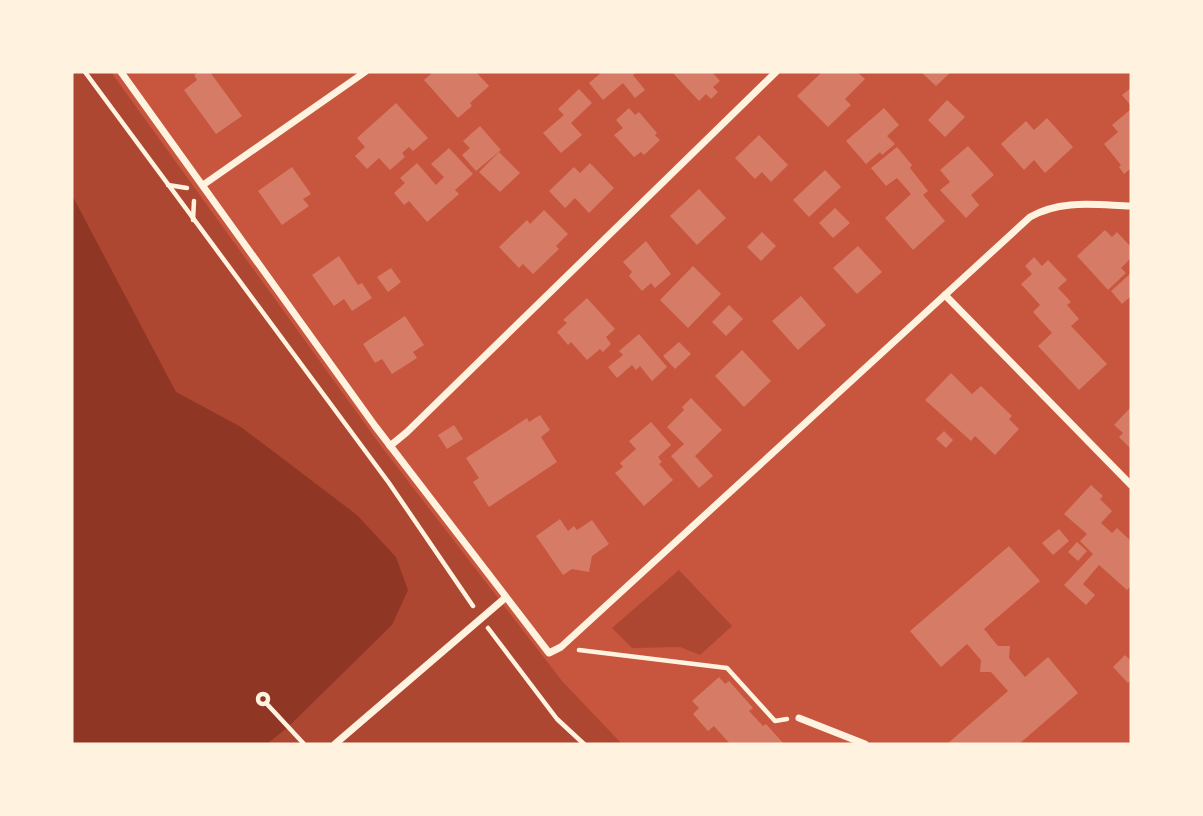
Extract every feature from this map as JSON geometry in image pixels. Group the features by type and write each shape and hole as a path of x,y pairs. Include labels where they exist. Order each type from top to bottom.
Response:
{"street":[{"path":"121,72 390,446 549,653 561,647 1030,217 1059,205 1131,206"},
{"path":"203,185 365,72"},
{"path":"390,446 417,423 776,72"},
{"path":"946,295 1131,485"},
{"path":"335,744 482,620 505,597"},
{"path":"799,718 864,744"}],"path":[{"path":"85,72 389,483 482,620 557,719 584,744"},
{"path":"561,647 727,668 775,721 799,718"},
{"path":"266,703 304,744"}],"shaded area":[{"path":"72,72 111,72 381,446 562,681 622,744 72,744"},
{"path":"72,195 176,392 241,427 357,515 396,557 408,590 392,625 288,727 267,744 72,744"},
{"path":"679,570 732,626 700,655 680,647 632,648 612,628"}],"building":[{"path":"210,72 242,116 216,134 184,90 197,80 194,75"},
{"path":"433,72 476,72 489,86 458,118 424,80"},
{"path":"602,72 637,72 633,75 645,90 635,98 623,83 603,100 589,83"},
{"path":"672,72 712,72 720,81 713,87 718,92 711,99 706,94 699,101"},
{"path":"822,72 857,72 865,79 845,99 851,105 828,127 797,96"},
{"path":"921,72 951,72 936,86"},
{"path":"1131,88 1131,106 1122,95"},
{"path":"579,89 592,103 571,123 582,135 561,153 543,133 564,115 558,109"},
{"path":"947,100 965,117 945,137 928,120"},
{"path":"396,103 428,138 413,151 409,147 402,153 405,157 390,170 379,158 367,169 355,156 365,147 357,138"},
{"path":"629,108 635,115 639,112 660,140 644,155 641,152 634,157 614,135 623,128 616,120"},
{"path":"884,108 899,125 887,136 895,144 866,164 846,141"},
{"path":"1131,109 1131,168 1124,174 1119,167 1121,165 1104,144 1118,132 1112,125"},
{"path":"1047,118 1073,147 1045,173 1034,160 1024,170 1001,144 1026,121 1034,130"},
{"path":"480,126 501,150 476,171 462,155 470,148 463,141"},
{"path":"759,135 788,165 771,182 762,172 755,179 735,158"},
{"path":"968,146 994,175 971,195 979,205 966,218 940,190 950,182 940,170"},
{"path":"897,147 928,191 923,195 945,221 913,250 885,218 911,194 897,178 886,186 871,168"},
{"path":"449,148 473,174 455,190 459,194 427,222 409,201 404,205 394,193 405,183 400,178 417,163 436,185 444,177 431,164"},
{"path":"499,152 520,173 500,192 479,172"},
{"path":"590,163 614,188 589,213 575,198 565,208 549,191 574,167 580,173"},
{"path":"292,167 311,194 303,199 309,206 282,225 258,191"},
{"path":"825,170 841,187 809,217 793,200"},
{"path":"699,189 726,218 697,245 670,216"},
{"path":"835,208 850,223 833,238 819,223"},
{"path":"544,210 568,234 556,246 559,249 533,274 523,264 519,268 499,247 527,220 530,224"},
{"path":"1105,230 1112,237 1117,232 1131,247 1131,258 1121,268 1126,273 1108,290 1077,256"},
{"path":"762,232 776,246 761,261 747,247"},
{"path":"646,241 671,274 655,288 651,283 642,291 629,276 632,272 623,262"},
{"path":"858,246 882,272 857,294 833,268"},
{"path":"339,256 358,285 362,283 372,298 352,311 344,299 334,306 312,275"},
{"path":"1034,257 1042,266 1048,260 1067,280 1058,288 1071,302 1067,305 1079,319 1071,326 1107,364 1079,390 1038,346 1052,333 1033,312 1040,305 1021,284 1032,274 1025,266"},
{"path":"693,266 721,294 688,328 660,300"},
{"path":"391,268 401,282 388,292 377,277"},
{"path":"1131,273 1131,296 1122,304 1111,291"},
{"path":"801,296 826,325 798,350 772,321"},
{"path":"587,298 615,329 606,337 611,344 603,352 600,349 587,360 571,342 568,345 557,332 567,323 563,320"},
{"path":"729,305 743,319 726,336 712,322"},
{"path":"405,316 424,345 413,352 417,358 392,374 382,359 375,363 363,344"},
{"path":"639,334 667,367 652,381 640,366 636,370 632,365 617,378 608,367 623,355 619,351"},
{"path":"679,342 691,354 675,369 663,356"},
{"path":"742,350 771,381 744,407 715,376"},
{"path":"951,373 972,394 981,386 1012,416 1009,419 1019,429 995,455 975,436 971,441 925,400"},
{"path":"691,398 722,430 695,456 713,476 699,488 671,456 684,444 667,427 684,410 682,407"},
{"path":"1131,407 1131,449 1119,437 1123,433 1114,425"},
{"path":"540,415 550,430 541,437 557,462 489,507 473,482 479,478 466,458 527,418 529,422"},
{"path":"651,422 671,445 658,457 662,462 659,464 673,480 644,506 615,473 623,467 620,463 636,449 629,441"},
{"path":"454,425 463,439 447,449 438,435"},
{"path":"944,431 953,440 946,448 936,439"},
{"path":"1091,485 1103,496 1100,499 1112,511 1101,523 1112,533 1117,528 1131,541 1131,586 1127,590 1099,565 1083,584 1095,595 1086,605 1064,585 1093,554 1080,541 1087,534 1064,514"},
{"path":"560,519 568,531 574,526 577,530 592,520 609,544 592,556 589,572 572,569 563,575 536,536"},
{"path":"1059,529 1069,541 1053,555 1042,543"},
{"path":"1077,542 1087,551 1078,561 1068,552"},
{"path":"1009,546 1040,581 984,629 998,646 1010,646 1009,658 1025,677 1048,657 1078,693 1019,744 947,744 1008,691 991,672 980,672 981,660 967,644 941,667 910,631"},
{"path":"1125,655 1131,661 1131,680 1128,683 1113,667"},
{"path":"719,677 725,684 729,681 753,708 749,711 763,726 766,724 784,744 730,744 714,726 708,731 693,714 699,708 692,701"}]}
